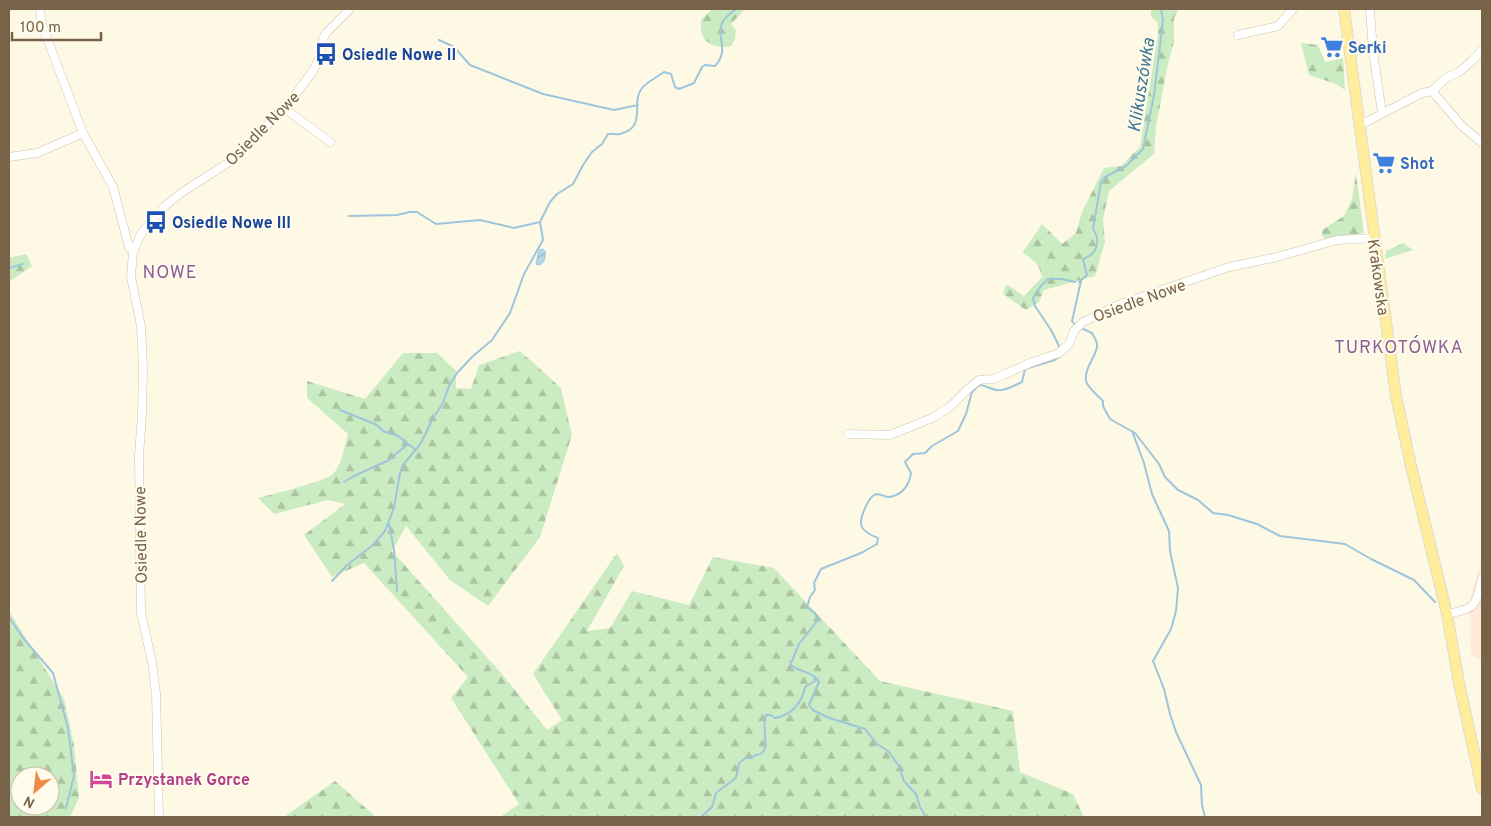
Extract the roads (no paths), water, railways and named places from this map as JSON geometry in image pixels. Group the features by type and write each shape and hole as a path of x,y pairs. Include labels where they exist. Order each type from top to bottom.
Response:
{"main road":[{"name":"Krakowska","path":"1344,9 1396,396 1410,466 1446,614 1482,788"}],"street":[{"name":"Osiedle Nowe","path":"40,9 42,25 83,133 113,187 129,247 133,252"},
{"name":"Osiedle Nowe","path":"159,817 156,693 152,662 141,613 139,456 143,368 141,326 132,277 133,252 142,232 165,206 181,193 234,158 297,95 313,71 320,56 326,33 350,9"},
{"path":"1238,35 1278,26 1293,9"},
{"path":"1370,9 1373,51 1382,113"},
{"path":"1359,124 1422,93 1432,91 1446,78 1459,72 1482,50"},
{"path":"1432,91 1462,126 1482,144"},
{"path":"284,108 330,142"},
{"path":"9,157 37,153 83,133"},
{"name":"Osiedle Nowe","path":"848,434 890,435 932,418 951,406 979,380 994,379 1059,353 1069,344 1077,327 1088,318 1118,305 1229,266 1273,258 1337,240 1374,238"},
{"path":"1446,614 1469,609 1473,606 1477,599 1482,578"}],"water":[{"path":"543,249 545,251 544,261 539,265 536,264 539,250"}],"waterway":[{"path":"332,581 347,565 373,545 385,531 394,508 403,465 421,443 457,373 492,340 510,313 524,274 543,240 540,222 550,202 557,194 573,184 592,152 602,144 608,134 620,134 634,126 637,114 637,101 642,88 664,72 671,74 675,87 679,89 694,83 702,67 705,65 715,66 722,55 720,34 722,23 736,9"},
{"name":"Klikuszówka","path":"1079,282 1087,275 1083,260 1092,254 1097,244 1097,238 1093,229 1101,182 1105,177 1126,166 1143,149 1154,95 1163,20 1161,9"},
{"path":"439,40 454,47 470,65 543,94 614,110 638,105"},
{"path":"349,216 397,215 417,212 436,224 480,220 514,228 540,222"},
{"path":"9,268 23,264"},
{"name":"Klikuszówka","path":"1060,348 1035,306 1033,298 1048,279 1062,279 1075,282"},
{"path":"1076,326 1072,321 1081,281"},
{"path":"1081,328 1092,333 1097,345 1088,368 1087,384 1103,401 1103,406 1110,419 1135,433 1159,464 1165,477 1178,490 1198,500 1213,513 1228,515 1257,524 1280,536 1345,544 1414,580 1435,602"},
{"name":"Klikuszówka","path":"701,817 712,807 716,793 736,778 739,763 747,757 751,758 761,754 764,750 766,715 771,715 775,718 791,711 801,699 805,687 815,681 814,676 794,667 790,662 799,644 818,620 815,613 807,607 810,597 815,590 814,583 821,569 861,553 877,544 878,538 865,531 861,524 864,510 872,497 878,494 889,497 902,492 909,482 911,473 905,462 913,454 925,453 932,446 958,431 966,414 972,392 979,385 995,390 1007,389 1022,382 1025,369 1055,360 1063,354"},
{"path":"340,410 377,425 383,431 398,436 416,450"},
{"path":"1132,431 1144,463 1152,494 1169,531 1170,551 1178,588 1176,611 1171,629 1153,661 1164,689 1176,732 1201,785 1205,817"},
{"path":"344,482 389,460 408,444"},
{"path":"389,524 394,550 397,591"},
{"path":"9,617 23,638 53,673 68,728 74,776 66,808"},
{"path":"814,676 819,682 809,705 813,710 829,718 865,729 877,744 888,751 899,766 904,781 916,794 920,807 926,817"}],"place":[{"name":"Serki","path":"1332,47"},
{"name":"Osiedle Nowe II","path":"326,54"},
{"name":"Shot","path":"1384,163"},
{"name":"Osiedle Nowe III","path":"156,222"},
{"name":"Przystanek Gorce","path":"101,779"}],"district":[{"name":"NOWE","path":"170,272"},
{"name":"TURKOTÓWKA","path":"1399,347"}]}
